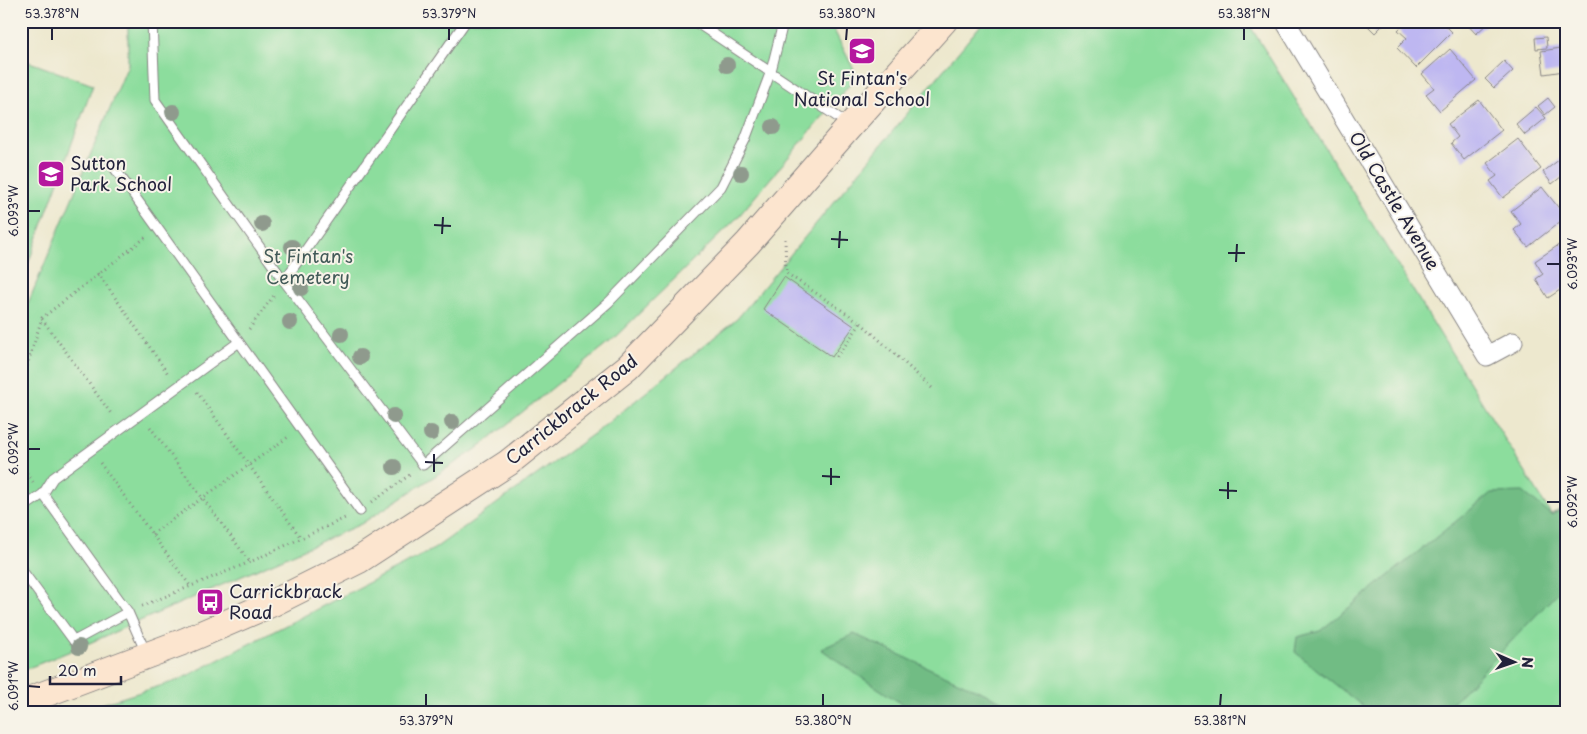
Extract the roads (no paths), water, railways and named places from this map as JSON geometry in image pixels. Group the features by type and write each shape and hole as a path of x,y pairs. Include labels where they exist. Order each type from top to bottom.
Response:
{"main road":[{"name":"Carrickbrack Road","path":"21,703 185,641 273,603 359,560 508,463 628,367 748,243 944,21"}],"street":[{"name":"Old Castle Avenue","path":"1286,21 1487,356 1513,342"}],"lane":[{"path":"152,21 155,100 284,281 423,465 609,302 721,187 745,140 770,71 781,32 781,21"},
{"path":"284,281 466,21"},
{"path":"694,21 850,126"},
{"path":"113,166 360,511"},
{"path":"21,509 43,494 53,478 239,342"},
{"path":"43,494 128,612 147,656"},
{"path":"21,569 74,641 128,612"}],"place":[{"name":"St Fintan's National School","path":"862,51"},
{"name":"Sutton Park School","path":"51,174"},
{"name":"Carrickbrack Road","path":"210,602"}],"park label":[{"name":"St Fintan's Cemetery","path":"308,267"}]}
